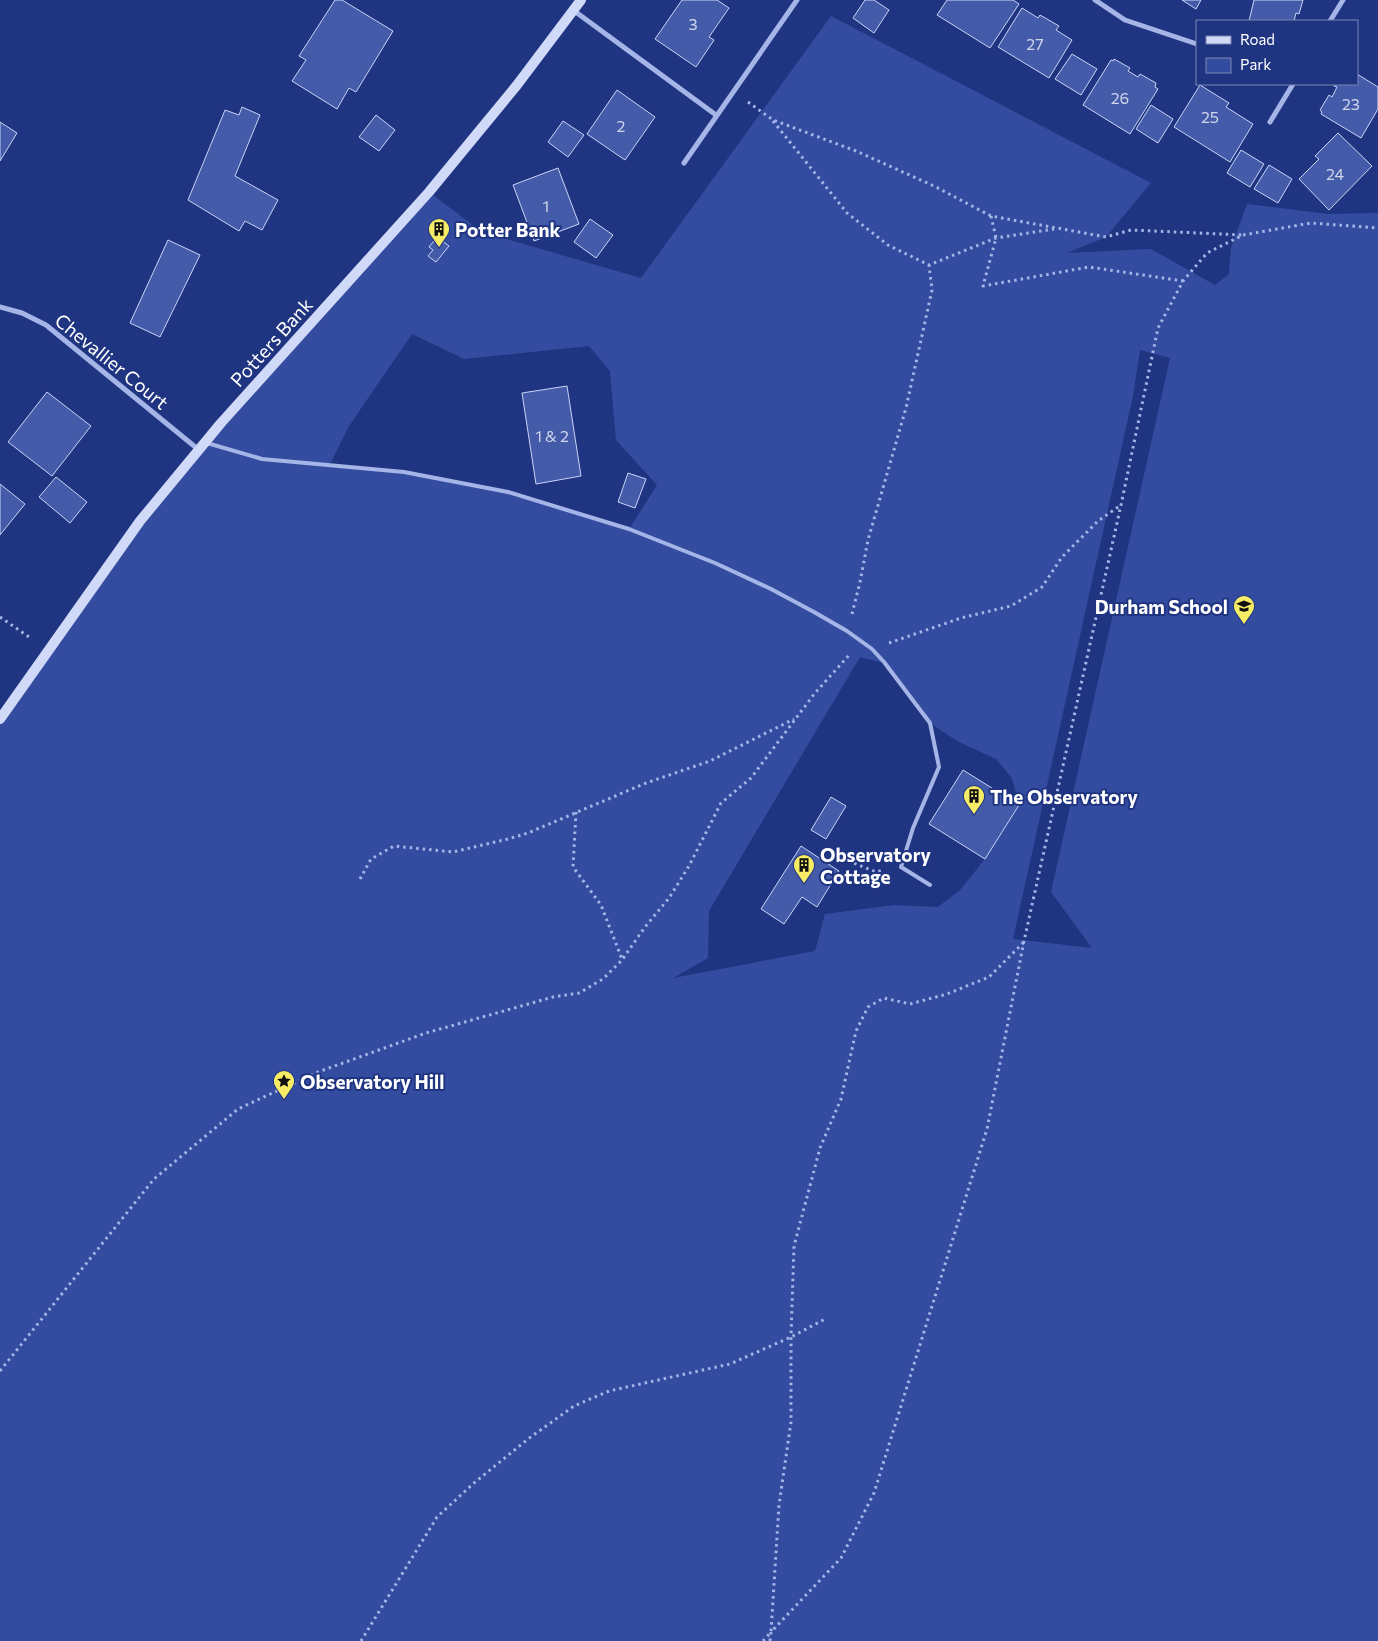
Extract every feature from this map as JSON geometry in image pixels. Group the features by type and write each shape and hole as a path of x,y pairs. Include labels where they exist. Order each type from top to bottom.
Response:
{"street":[{"name":"Potters Bank","path":"0,719 140,521 202,446 429,192 517,85 581,0"},
{"path":"684,163 797,0"},
{"path":"1094,0 1125,20 1196,44"},
{"path":"1331,20 1343,0"},
{"path":"573,10 716,115"},
{"path":"1270,122 1292,85"},
{"name":"Chevallier Court","path":"0,307 22,312 46,325 202,446"}],"lane":[{"path":"202,446 262,459 404,472 508,492 629,529 714,563 771,589 847,631 872,649 884,662 930,722 939,766 913,828 901,867 930,885"}],"path":[{"path":"744,99 773,120 856,151 934,186 991,216 1106,236 1131,230 1243,235 1311,223 1378,228"},
{"path":"773,120 847,213 888,245 929,265 996,238 1057,228"},
{"path":"991,216 996,238 983,286 1089,267 1183,281"},
{"path":"763,1641 840,1558 874,1493 987,1129 1024,941 1121,505 1158,328 1183,281 1208,253 1243,235"},
{"path":"847,631 860,582 868,540 906,408 932,290 929,265"},
{"path":"872,649 961,618 1010,606 1042,587 1062,557 1098,521 1121,505"},
{"path":"0,617 48,650"},
{"path":"0,1371 154,1179 238,1109 318,1072 426,1033 554,997 579,993 603,979 622,960 645,927 669,898 689,866 721,803 752,778 815,692 861,641"},
{"path":"360,878 371,859 394,846 454,852 528,833 646,783 710,761 796,718"},
{"path":"576,812 573,867 601,905 622,960"},
{"path":"824,851 876,872 901,867"},
{"path":"770,1641 779,1505 791,1422 794,1246 820,1148 841,1099 856,1031 868,1007 884,998 910,1004 947,994 989,977 1024,941"},
{"path":"361,1641 436,1517 528,1439 574,1406 609,1391 730,1364 791,1337 826,1318"}],"green space":[{"path":"831,16 1151,183 1106,237 1067,253 1151,249 1215,285 1229,274 1231,248 1247,204 1328,214 1378,213 1378,1641 0,1641 0,719 140,521 429,192 482,232 641,278","holes":["412,334 464,359 589,346 610,371 616,440 657,485 629,529 508,492 404,472 330,464 349,426","1140,350 1170,358 1051,892 1092,948 1013,939 1133,396","860,657 884,663 930,723 957,741 996,759 1012,778 1019,805 985,859 960,890 938,907 894,905 825,914 815,951 673,978 708,958 709,911"]}],"building":[{"path":"335,0 342,0 393,31 356,92 349,88 337,109 292,81 306,60 299,56"},
{"path":"682,0 717,0 729,8 709,37 714,40 696,67 655,39"},
{"path":"865,0 874,0 889,10 874,33 853,18"},
{"path":"947,0 1013,0 1019,4 990,48 937,15"},
{"path":"1182,0 1201,0 1196,9"},
{"path":"1254,0 1303,0 1299,14 1296,13 1294,20 1249,20"},
{"path":"1022,8 1038,18 1040,15 1059,26 1056,30 1072,40 1049,78 998,47"},
{"path":"1072,54 1097,69 1081,95 1055,79"},
{"path":"1114,59 1130,68 1128,71 1138,77 1140,74 1156,83 1155,87 1158,89 1130,134 1083,105 1111,60 1113,61"},
{"path":"1358,75 1378,87 1378,109 1361,138 1321,114 1320,110 1329,95 1332,97 1337,87 1334,86 1358,85"},
{"path":"1200,85 1229,103 1226,107 1253,124 1230,162 1174,127"},
{"path":"617,90 655,117 625,160 587,134"},
{"path":"1151,105 1173,119 1158,143 1136,129"},
{"path":"242,107 260,115 235,176 278,200 262,230 245,221 239,231 188,200 225,110 239,115"},
{"path":"376,115 395,130 379,151 359,137"},
{"path":"563,121 584,135 568,157 548,142"},
{"path":"0,122 17,133 0,161"},
{"path":"1338,133 1372,166 1329,210 1299,179 1319,159 1315,156"},
{"path":"1241,150 1264,164 1250,187 1227,173"},
{"path":"1269,165 1292,179 1278,203 1254,189"},
{"path":"558,168 579,224 534,241 513,185"},
{"path":"590,219 613,235 596,258 574,242"},
{"name":"Potter Bank","path":"437,237 449,246 436,262 428,256 433,250 429,247"},
{"path":"168,240 200,255 160,337 130,323"},
{"path":"567,386 581,476 536,484 522,393"},
{"path":"47,392 91,426 52,476 8,442"},
{"path":"628,473 646,479 635,508 618,502"},
{"path":"56,477 87,502 70,523 39,497"},
{"path":"0,484 25,504 0,535"},
{"name":"The Observatory","path":"963,770 1019,805 985,859 929,824"},
{"path":"831,797 846,806 826,839 811,830"},
{"name":"Observatory Cottage","path":"801,846 839,871 817,907 802,897 784,924 761,909"}],"place":[{"name":"Potter Bank","path":"439,248"},
{"name":"Durham School","path":"1244,625"},
{"name":"The Observatory","path":"974,815"},
{"name":"Observatory Cottage","path":"804,884"},
{"name":"Observatory Hill","path":"284,1100"}]}
